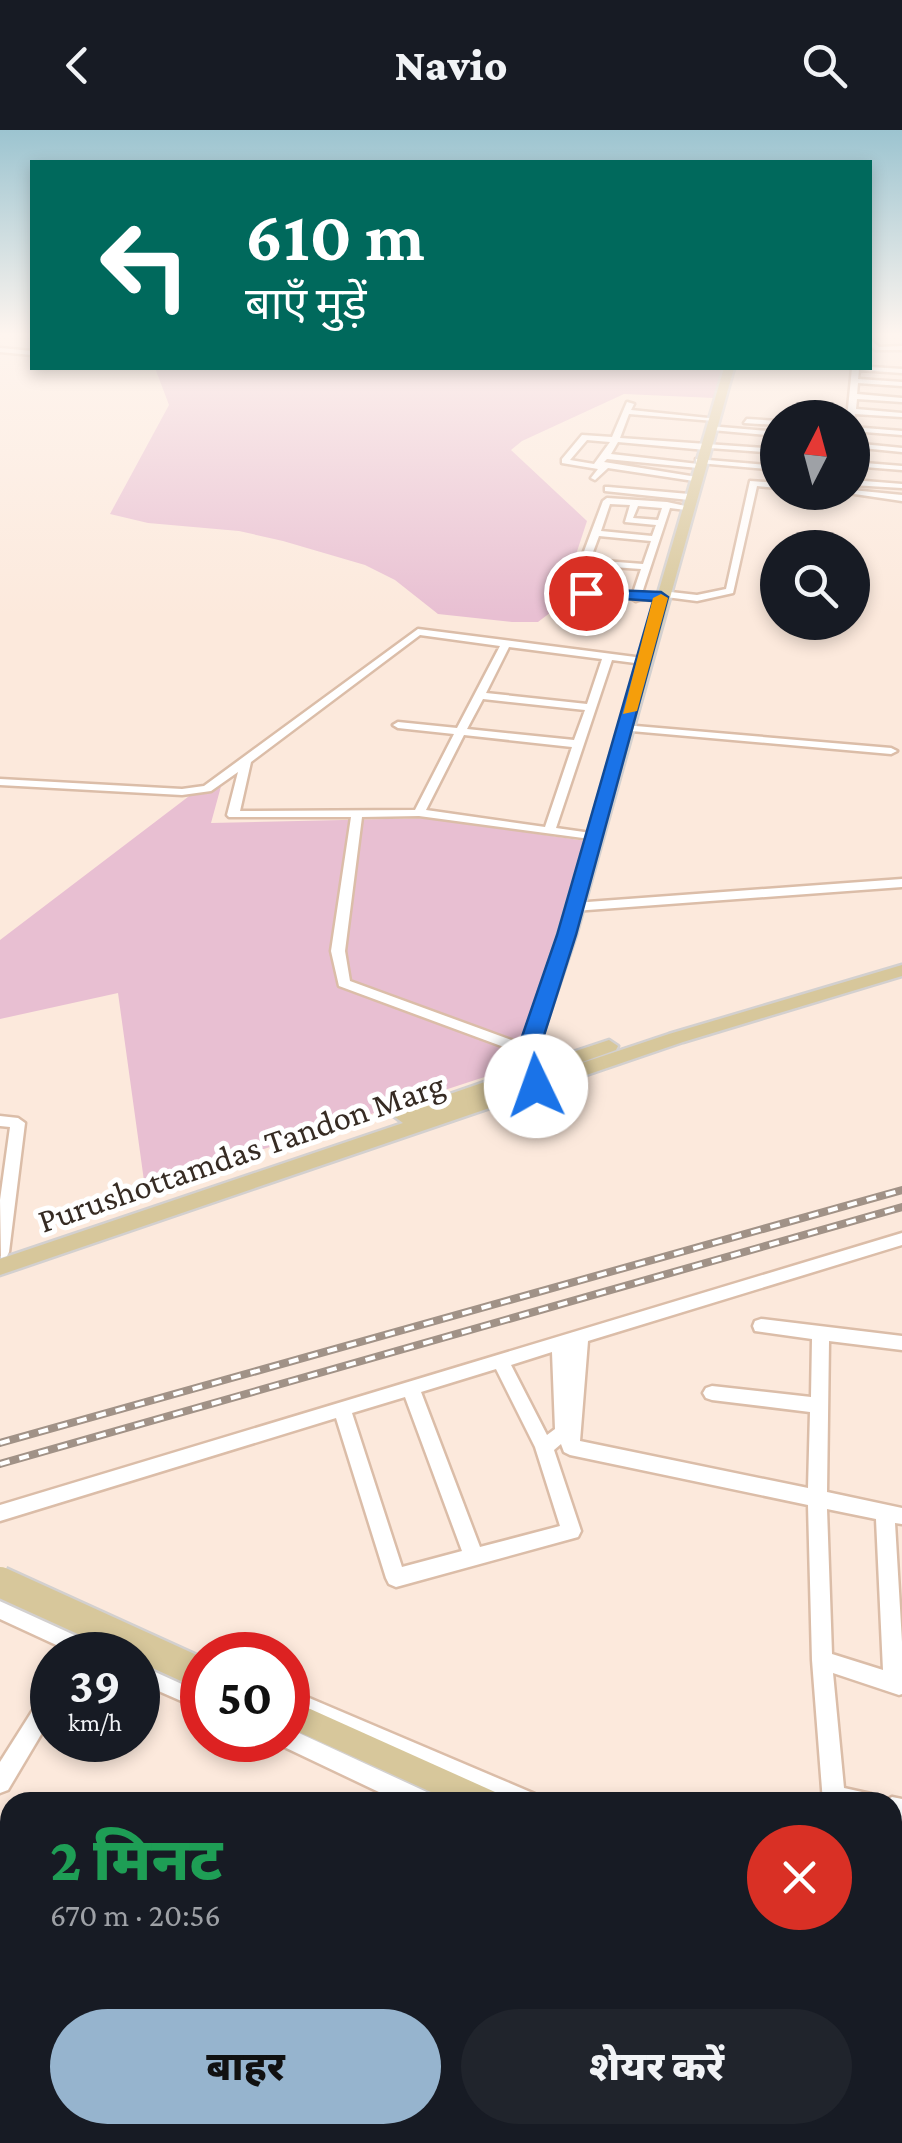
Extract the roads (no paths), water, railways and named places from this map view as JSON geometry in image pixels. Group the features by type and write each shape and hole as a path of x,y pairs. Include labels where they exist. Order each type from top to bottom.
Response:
{"main road":[{"path":"532,1069 687,502 711,429"},
{"path":"532,1069 830,976 902,958"},
{"name":"Purushottamdas Tandon Marg","path":"0,1258 532,1069 676,1038 902,970"},
{"path":"0,1582 180,1664"},
{"path":"310,1723 463,1792"}],"street":[{"path":"604,468 598,464 619,429"},
{"path":"671,429 726,460"},
{"path":"756,429 706,446 604,468 565,461 583,437 612,443 706,446 760,449"},
{"path":"870,430 902,433"},
{"path":"612,443 706,446 726,460"},
{"path":"870,447 902,450"},
{"path":"726,460 760,449"},
{"path":"726,460 760,449"},
{"path":"752,476 760,452"},
{"path":"870,465 902,468"},
{"path":"595,478 604,468"},
{"path":"586,593 697,598 730,591 752,484 760,485"},
{"path":"870,486 902,486"},
{"path":"608,489 687,502"},
{"path":"870,489 902,498"},
{"path":"644,568 585,562 607,501 667,506 687,502"},
{"path":"634,502 628,520 660,523"},
{"path":"636,598 667,506"},
{"path":"597,532 655,539"},
{"path":"0,782 182,792 207,789 418,632 643,661"},
{"path":"419,813 505,645"},
{"path":"549,831 608,657"},
{"path":"479,696 591,708"},
{"path":"398,724 578,744"},
{"path":"624,728 891,751"},
{"path":"246,761 233,815 419,813 594,837"},
{"path":"357,814 338,951 344,983 532,1069"},
{"path":"574,907 902,883"},
{"path":"0,1121 18,1123 0,1258"},
{"path":"0,1514 902,1239"},
{"path":"761,1326 902,1343"},
{"path":"821,1332 817,1498 822,1660 833,1792"},
{"path":"580,1337 570,1447 894,1514 898,1685 822,1660"},
{"path":"544,1447 564,1432 560,1344"},
{"path":"342,1410 396,1578 472,1554 571,1531 544,1447 500,1361"},
{"path":"410,1389 472,1554"},
{"path":"712,1393 821,1406"},
{"path":"0,1569 180,1652"},
{"path":"0,1609 45,1632"},
{"path":"95,1632 100,1617"},
{"path":"310,1708 504,1792"},
{"path":"1,1780 30,1733"},
{"path":"310,1749 401,1792"}],"railway":[{"path":"0,1443 902,1190"},
{"path":"0,1464 902,1207"}]}
